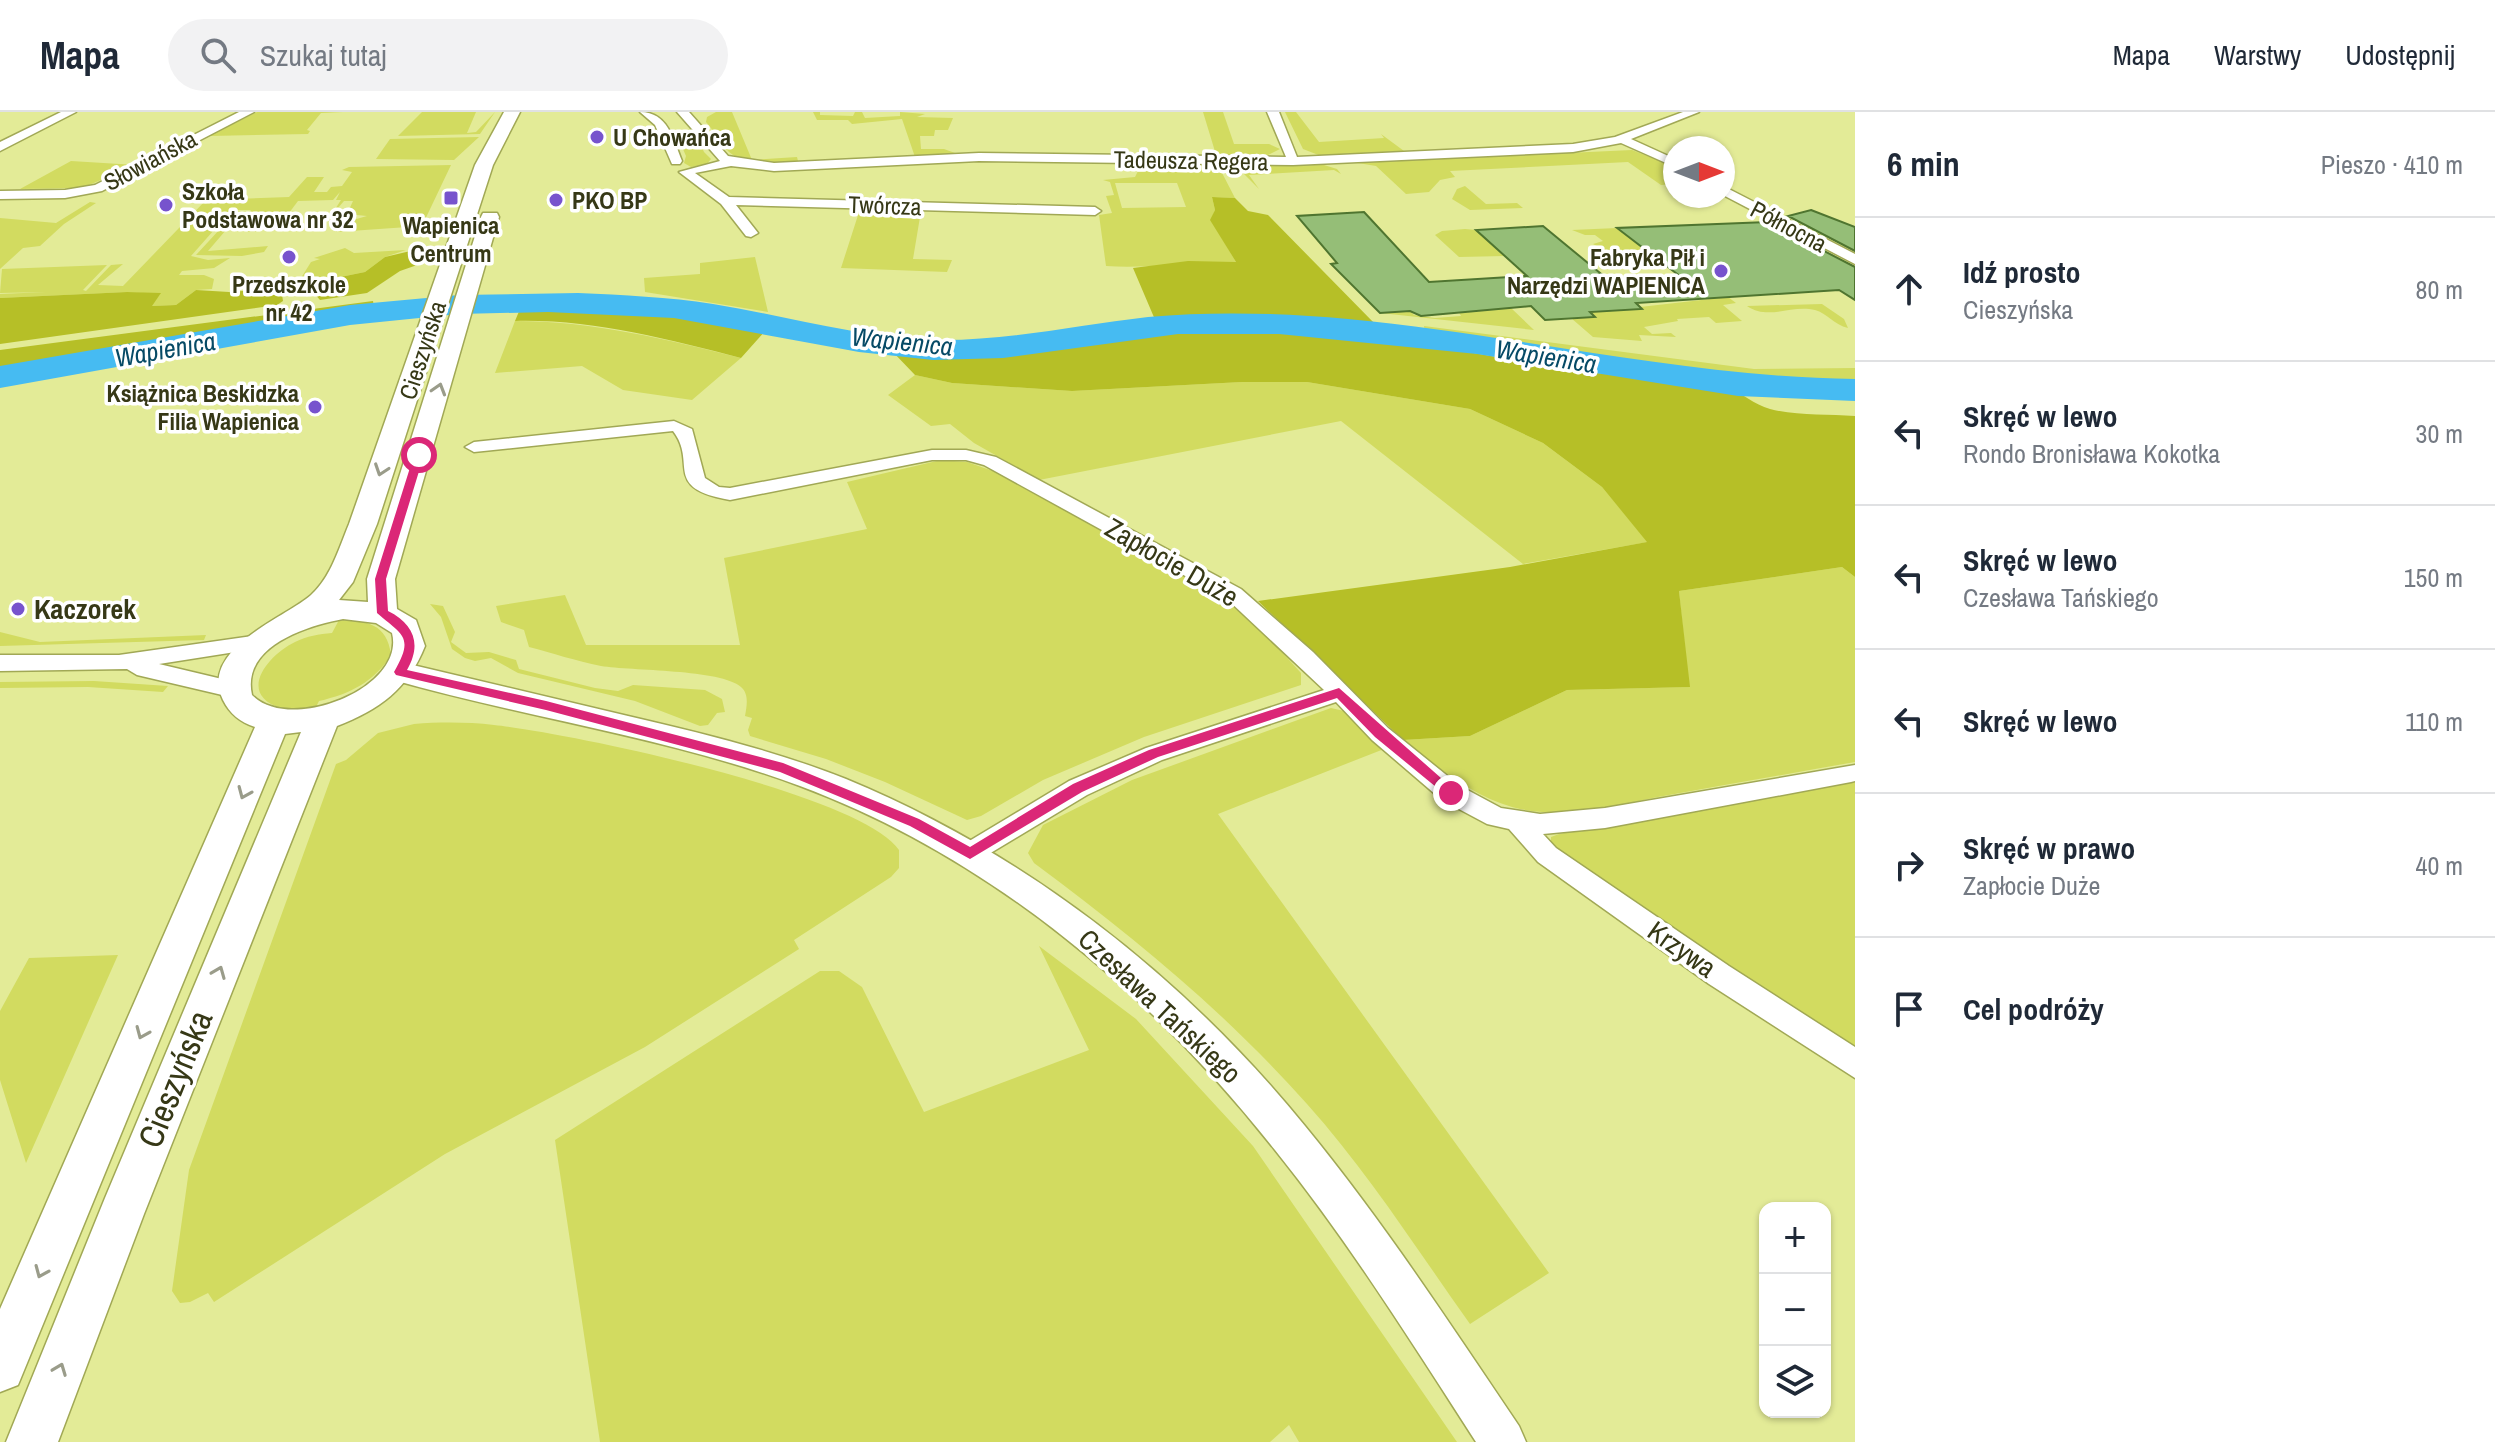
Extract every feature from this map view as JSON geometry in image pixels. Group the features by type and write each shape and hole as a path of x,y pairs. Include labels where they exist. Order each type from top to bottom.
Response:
{"main road":[{"name":"Cieszyńska","path":"383,613 381,579 446,320 444,285 484,165 512,112"},
{"name":"Cieszyńska","path":"297,620 322,601 339,582 446,320 470,284 495,199"},
{"path":"343,609 383,613 407,630 410,643 408,657 400,672 381,692 354,708 323,719 274,721 241,704 235,690 238,671 259,642 297,620 343,609"},
{"name":"Cieszyńska","path":"32,1442 121,1214 323,719"},
{"name":"Cieszyńska","path":"0,1367 274,721"}],"street":[{"path":"0,147 70,112"},
{"name":"Słowiańska","path":"1,195 65,194 98,188 248,112"},
{"path":"646,112 660,123 676,161"},
{"path":"684,114 702,112"},
{"path":"1273,112 1293,161"},
{"name":"Tadeusza Regera","path":"726,201 685,172 731,162 774,167 979,157 1293,161 1573,148 1622,139 1693,112"},
{"path":"684,114 703,132 716,154 731,162"},
{"path":"0,135 23,136"},
{"path":"1622,139 1663,158"},
{"name":"Północna","path":"1735,196 1855,260"},
{"path":"726,201 751,233"},
{"name":"Twórcza","path":"726,201 1095,211"},
{"name":"Zapłocie Duże","path":"474,447 674,426 683,429 686,437 693,477 711,493 730,494 932,455 975,456 1001,466 1234,594 1276,630 1380,734 1451,793 1472,806 1518,823 1559,824 1605,818 1851,773"},
{"path":"0,663 119,663 259,642"},
{"path":"119,663 235,690"},
{"name":"Czesława Tańskiego","path":"400,672 546,706 783,768 914,823 970,853 1078,927 1136,975 1231,1069 1288,1135 1359,1228 1503,1442"},
{"path":"970,853 1078,788 1154,754 1339,693"},
{"name":"Krzywa","path":"1518,823 1547,855 1719,975 1855,1064"}],"green space":[{"path":"257,112 343,112 321,113 307,130 310,131 308,134 209,136"},
{"path":"422,112 476,112 467,133 476,132 495,112 480,134 398,136"},
{"path":"716,112 732,112 752,160 797,157 798,161 762,162 744,159 729,152 706,122 707,117"},
{"path":"813,112 853,116 855,112 862,112 865,118 900,116 900,112 925,114 917,117 953,118 948,130 935,130 934,136 920,136 921,149 944,149 955,153 1053,155 915,157 902,119 852,124 848,120 817,120"},
{"path":"1203,112 1223,112 1234,144 1269,144 1280,149 1264,157 1217,158"},
{"path":"1285,112 1296,112 1319,142 1384,138 1381,134 1404,151 1321,156 1303,149"},
{"path":"693,129 704,152 711,159 706,165 691,167 684,163 686,156 676,133"},
{"path":"479,137 454,160 376,159 390,139"},
{"path":"1632,150 1663,162 1663,185 1628,162 1450,171 1455,177 1440,180 1429,192 1406,194 1376,166 1358,163"},
{"path":"71,161 136,165 82,188 20,189"},
{"path":"1145,164 1220,169 1235,198 1212,197 1215,210 1211,220 1236,262 1106,266 1099,215 1112,213 1106,196 1114,195 1110,182 1103,180 1135,177","holes":["1115,183 1177,183 1186,207 1122,208"]},
{"path":"451,165 422,226 336,232 339,224 367,216 347,214 353,201 344,201 330,217 341,200 336,200 340,192 333,200 298,201 280,225 235,226 251,210 232,210 224,220 237,220 233,226 214,230 191,256 208,260 230,258 214,268 182,271 179,275 204,275 214,279 212,289 196,290 176,305 151,306 160,294 127,292 0,298 0,294 47,292 0,293 2,269 107,265 83,290 86,291 111,265 123,264 98,285 123,286 206,200 289,197 307,177 324,177 314,192 327,192 331,187 342,186 352,172 342,170 349,167"},
{"path":"1324,165 1337,169 1341,174 1334,170 1249,175 1259,189 1239,169 1240,166"},
{"path":"1465,186 1486,204 1517,203 1523,208 1470,210 1452,199 1457,189"},
{"path":"90,202 96,203 64,224 40,246 23,248 0,269 0,218 56,223"},
{"path":"860,209 921,211 913,259 952,260 947,272 841,268"},
{"path":"260,227 256,232 248,232 250,229 226,230 208,251 268,246 264,252 242,256 196,255 220,229"},
{"path":"1617,228 1647,251 1608,252 1593,244 1603,241 1595,235 1572,230"},
{"path":"1476,230 1505,256 1459,257 1435,235 1442,231"},
{"path":"345,248 354,253 406,250 385,257 365,272 306,284 301,278 311,262 320,259 314,258"},
{"path":"755,257 768,312 645,292 644,278 700,274 700,263"},
{"path":"1728,297 1736,303 1723,305 1742,321 1716,323 1709,317 1677,319 1644,327 1652,334 1671,333 1676,337 1639,335 1642,341 1593,337 1571,318 1594,317 1590,312 1641,309"},
{"path":"1822,304 1844,319 1848,328 1815,310 1764,312 1747,306"},
{"path":"1511,308 1534,330 1381,313 1410,311 1414,315 1435,318 1461,316 1458,311"},
{"path":"515,321 601,328 741,358 692,400 623,390 582,366 495,373"},
{"path":"1424,326 1754,369 1855,368 1855,384 1823,387 1764,383 1425,332"},
{"path":"915,375 952,383 1072,391 1242,382 1307,382 1470,409 1543,443 1602,487 1648,542 1523,564 1341,421 1039,480 974,443 950,424 931,426 888,395"},
{"path":"941,460 967,462 993,471 1226,599 1259,627 1301,673 1301,685 1144,737 1043,780 981,816 967,820 826,759 750,736 748,730 752,718 745,716 745,693 730,681 696,674 615,668 582,662 529,647 524,630 501,622 496,606 565,595 586,645 740,645 724,558 867,529 847,482"},
{"path":"1842,567 1855,577 1855,762 1611,806 1551,812 1512,807 1482,795 1454,779 1403,740 1470,736 1567,690 1689,687 1679,591"},
{"path":"430,604 443,606 455,632 451,642 466,653 489,652 516,660 519,669 595,688 618,691 633,685 705,690 722,699 725,712 717,713 708,725 700,726 635,701 518,673 491,658 475,661 465,658 452,649 441,617"},
{"path":"339,620 367,623 385,636 391,655 377,673 360,686 319,701 313,713 285,709 268,702 260,694 259,684 267,665 295,642 332,633"},
{"path":"0,632 40,642 206,635 204,640 0,646"},
{"path":"94,681 168,686 163,692 88,687 0,688 0,682"},
{"path":"1331,708 1344,711 1384,749 1218,814 1549,1273 1470,1324 1351,1157 1275,1069 1177,976 1034,863 1028,853 1043,825 1132,780"},
{"path":"474,723 531,730 710,769 830,808 873,829 899,850 899,868 891,877 794,940 799,949 645,1047 445,1154 214,1302 208,1293 190,1302 180,1303 172,1291 189,1170 336,764 346,760 378,733 414,724"},
{"path":"1855,779 1855,1054 1564,858 1551,843 1551,837 1559,834"},
{"path":"1039,946 1136,1019 1253,1146 1457,1442 1299,1442 1289,1425 1270,1442 600,1442 555,1140 820,971 839,971 862,987 924,1112 1089,1050"},
{"path":"118,955 26,1163 0,1080 0,1011 29,958"}],"shaded area":[{"path":"1212,197 1235,198 1248,211 1268,215 1376,325 1285,315 1289,319 1203,317 1156,322 1133,268 1188,261 1236,262 1210,220 1215,210"},
{"path":"419,249 420,264 400,271 367,293 320,300 306,284 365,272 385,257"},
{"path":"281,288 283,301 277,305 0,344 0,298 161,293 152,306 176,305 196,290 229,292"},
{"path":"373,301 374,307 322,317 0,372 0,350"},
{"path":"520,309 643,310 766,330 741,358 657,337 600,327 515,321"},
{"path":"1200,328 1296,329 1391,340 1581,371 1690,381 1732,390 1764,407 1780,411 1855,416 1855,577 1842,567 1679,591 1690,687 1567,690 1470,736 1403,740 1258,601 1510,567 1647,542 1602,487 1543,443 1470,409 1307,382 1242,382 1072,391 952,383 915,375 891,350 1007,349"}],"building":[{"path":"1811,210 1855,227 1855,251 1788,216"},
{"name":"Fabryka Pił i Narzędzi WAPIENICA","path":"1364,212 1429,282 1527,276 1476,230 1543,226 1611,282 1681,277 1617,228 1768,222 1855,267 1855,300 1839,290 1636,303 1642,309 1590,312 1595,317 1545,320 1531,306 1421,316 1410,311 1380,313 1331,264 1337,263 1297,216"}],"waterway":[{"name":"Wapienica","path":"0,377 350,315 459,304 548,302 674,308 859,342 933,350 1003,347 1178,324 1345,329 1477,344 1738,385 1855,390"}],"place":[{"name":"U Chowańca","path":"597,137"},
{"name":"Wapienica Centrum","path":"451,198"},
{"name":"PKO BP","path":"556,200"},
{"name":"Szkoła Podstawowa nr 32","path":"166,205"},
{"name":"Przedszkole nr 42","path":"289,257"},
{"name":"Fabryka Pił i Narzędzi WAPIENICA","path":"1721,271"},
{"name":"Książnica Beskidzka Filia Wapienica","path":"315,407"},
{"name":"Kaczorek","path":"18,609"}],"route":[{"path":"419,455 381,579 383,613 407,630 410,643 408,657 400,672 546,706 783,768 835,787 970,853 1078,788 1154,754 1339,693 1380,734 1451,793"}]}
